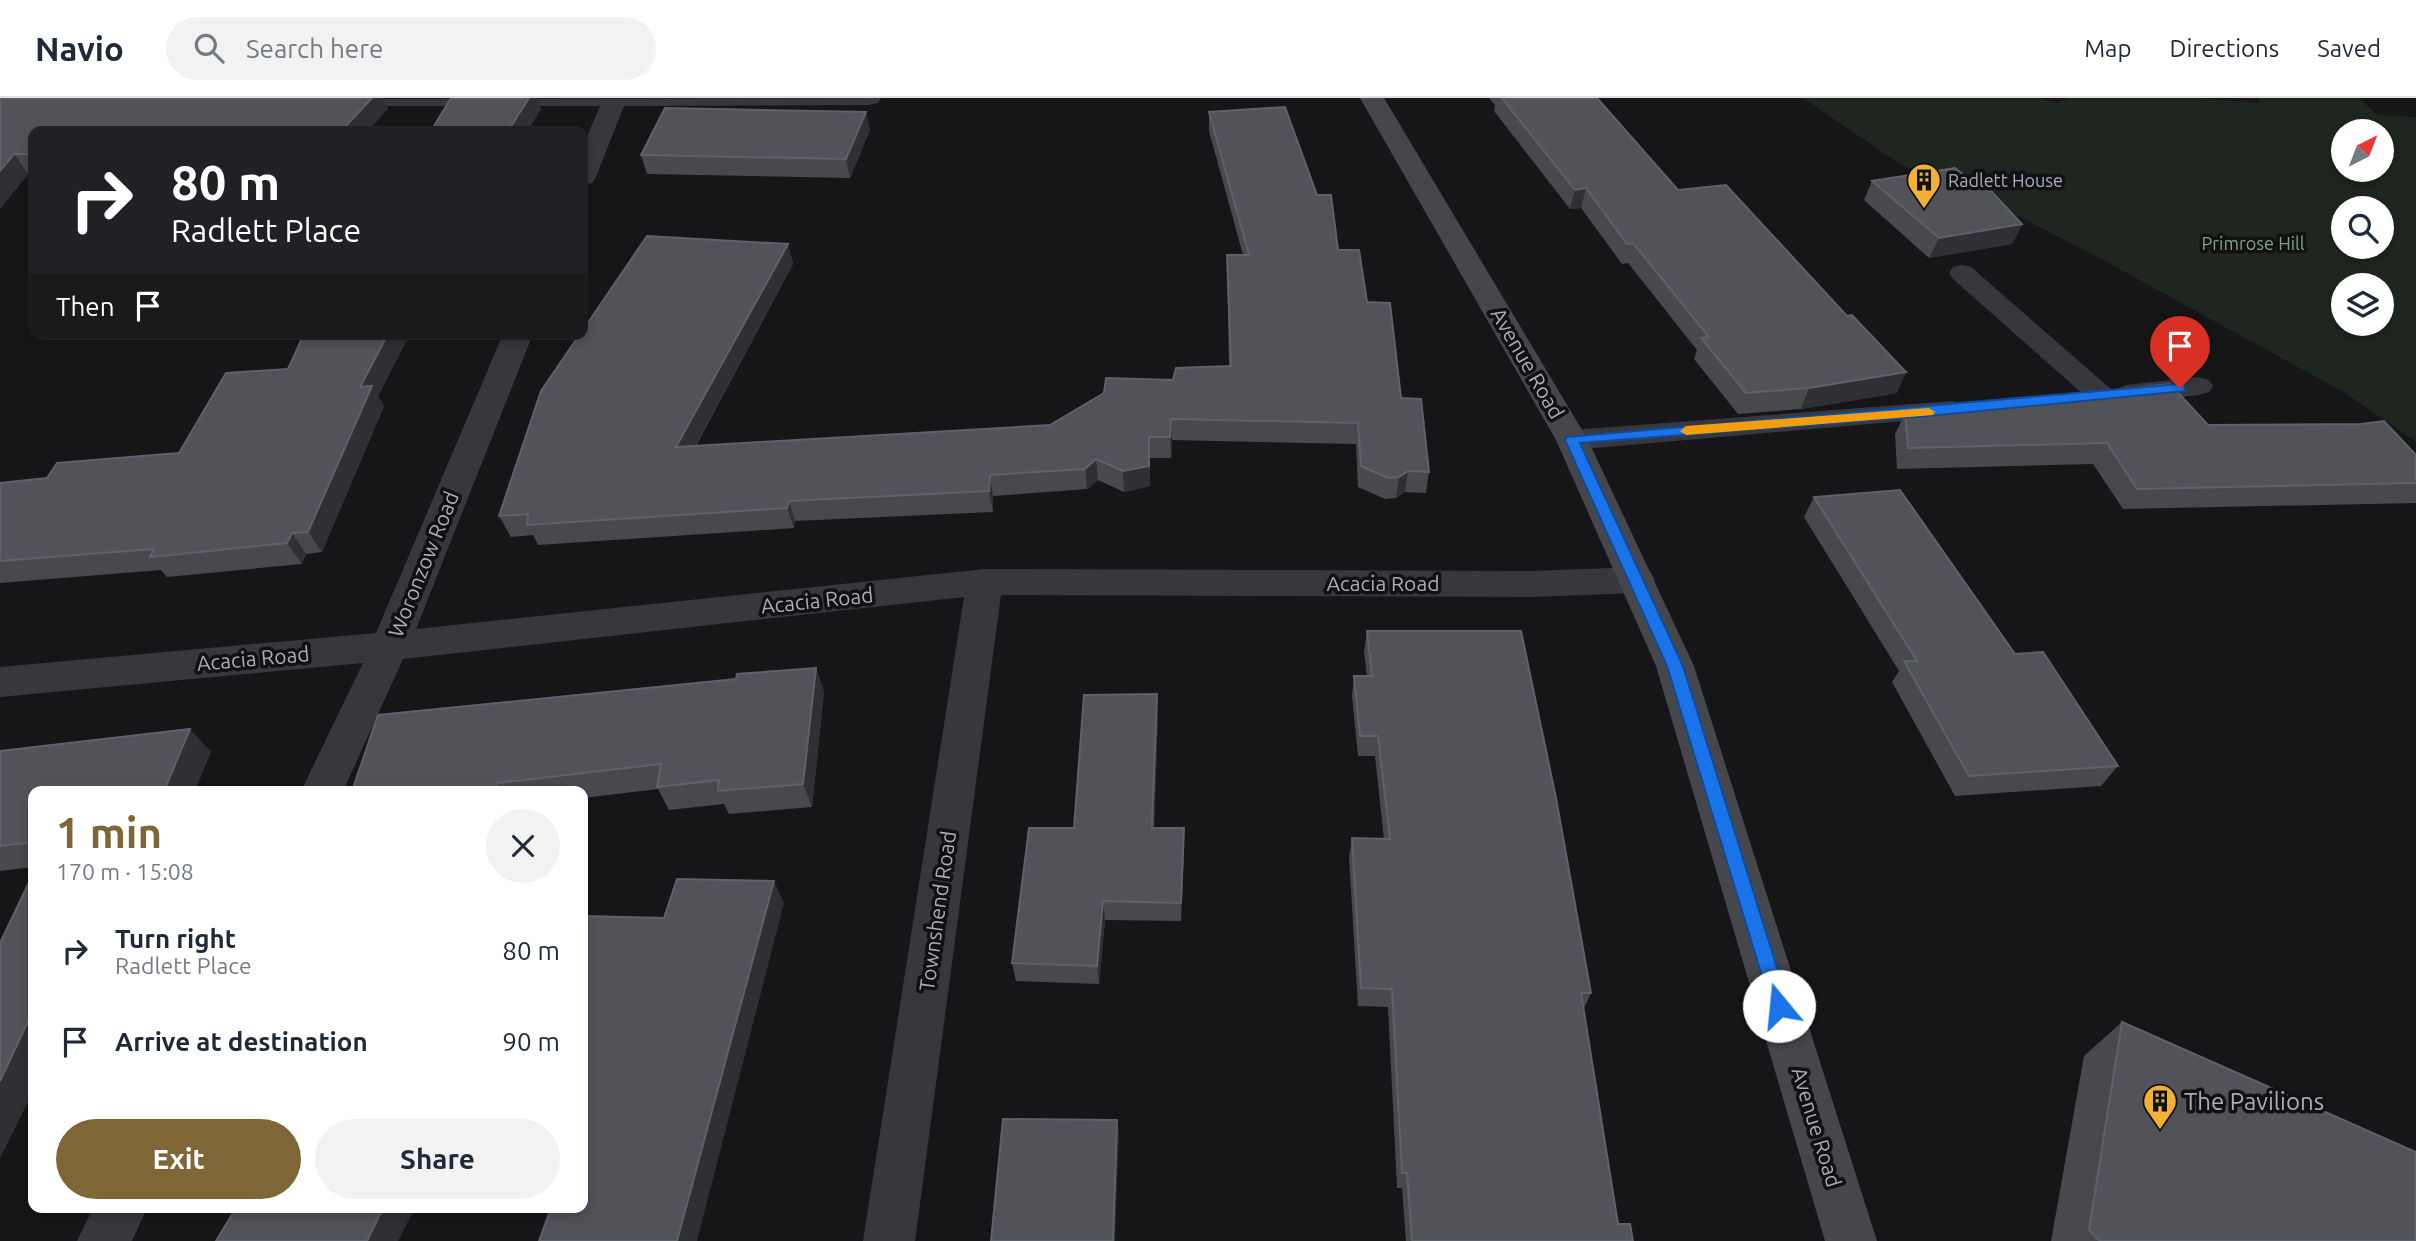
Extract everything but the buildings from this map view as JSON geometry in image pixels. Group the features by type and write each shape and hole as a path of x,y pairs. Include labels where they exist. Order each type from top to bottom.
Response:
{"main road":[{"name":"Avenue Road","path":"1372,98 1572,440 1675,666 1852,1241"}],"street":[{"path":"307,99 869,98"},
{"path":"588,165 615,99"},
{"name":"Woronzow Road","path":"324,786 390,646 516,340"},
{"name":"Acacia Road","path":"0,682 390,646 985,582 1532,584 1637,580"},
{"name":"Townshend Road","path":"889,1241 985,582"},
{"path":"103,1241 118,1213"}],"lane":[{"path":"1962,273 2102,396"},
{"path":"2062,400 2199,386"},
{"path":"2162,390 2188,418"},
{"path":"1572,440 1981,407"}],"green space":[{"name":"Primrose Hill","path":"1803,98 2040,98 2057,103 2068,98 2198,98 2260,103 2258,98 2359,98 2377,115 2416,117 2416,442 2342,391 1978,195 1900,164"}],"slow traffic":[{"path":"1686,431 1929,412"}],"place":[{"name":"Radlett House","path":"1924,210"},
{"name":"The Pavilions","path":"2160,1131"}],"route":[{"path":"1779,1006 1675,666 1572,440 1928,412 2180,388"}]}
